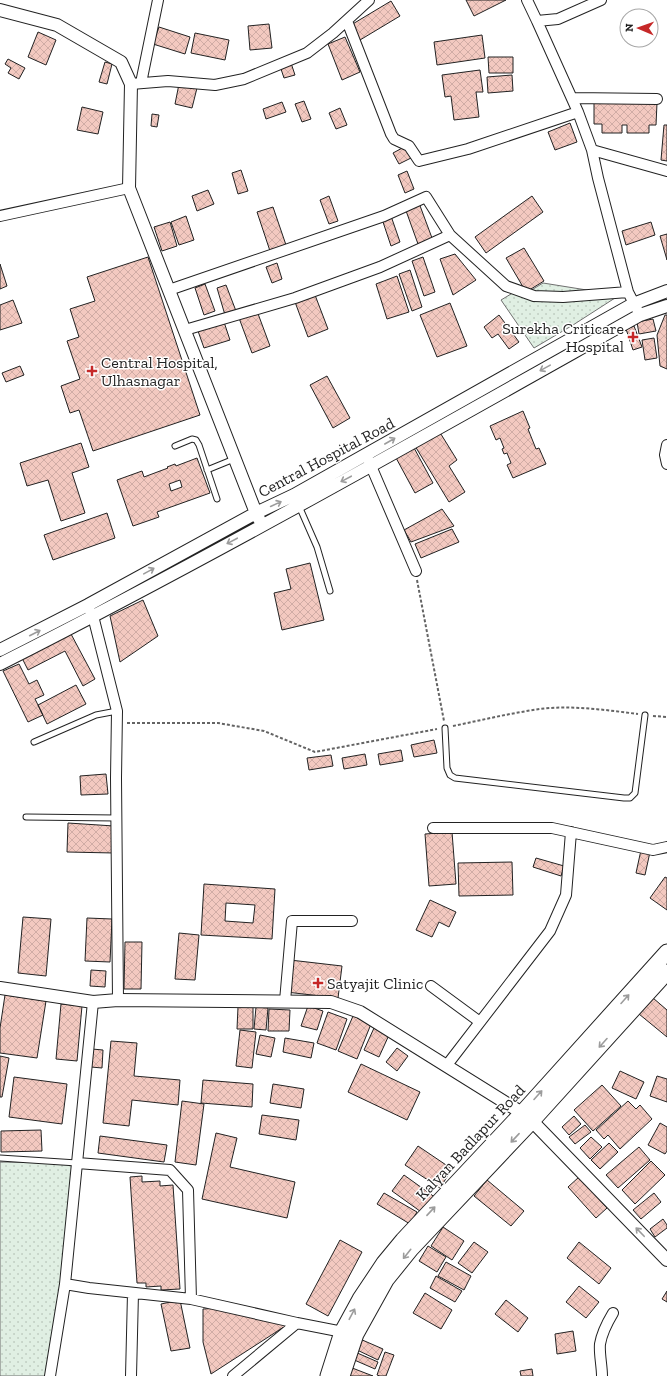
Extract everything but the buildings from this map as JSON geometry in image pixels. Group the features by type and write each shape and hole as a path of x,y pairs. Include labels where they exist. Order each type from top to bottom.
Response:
{"main road":[{"name":"Kalyan Badlapur Road","path":"328,1376 349,1333 386,1280 411,1249 527,1117 664,971 667,952"},
{"name":"Kalyan Badlapur Road","path":"342,1376 349,1333"}],"street":[{"path":"158,0 136,84 130,188 168,290 256,513 263,525"},
{"path":"136,84 168,81 215,85 244,79 307,53 334,33 370,0"},
{"path":"527,0 572,98 592,150 628,292 640,315"},
{"path":"537,21 558,19 601,0"},
{"path":"0,10 57,24 121,62 136,84"},
{"path":"347,21 390,134 394,139 409,146 419,161 468,149 578,112"},
{"path":"572,98 657,99"},
{"path":"592,150 667,171"},
{"path":"0,216 130,188"},
{"path":"168,290 384,216 426,197 450,236 506,286 534,296 563,297 628,292"},
{"path":"185,330 295,298 380,267 450,236"},
{"name":"Central Hospital Road","path":"0,650 90,611 263,525 299,505 369,460 633,304 667,291"},
{"name":"Central Hospital Road","path":"0,664 256,513 369,460 640,315 667,306"},
{"path":"667,444 665,455 667,464"},
{"path":"369,460 416,571"},
{"path":"90,611 117,711 116,818 118,1000"},
{"path":"433,828 552,828 653,850 667,847"},
{"path":"447,1065 550,931 566,895 571,832"},
{"path":"285,1001 292,920 352,921"},
{"path":"431,986 480,1022"},
{"path":"0,988 93,1002 118,1000 331,1002 360,1012 447,1065 527,1117 667,1260"},
{"path":"50,1376 65,1284 93,1002"},
{"path":"77,1163 170,1170 188,1190 190,1299"},
{"path":"65,1284 190,1299 349,1333"},
{"path":"131,1376 133,1293"},
{"path":"602,1376 600,1346 603,1330 613,1313"},
{"path":"233,1376 297,1323"}],"lane":[{"path":"175,446 192,439 196,440 217,499"},
{"path":"207,470 235,459"},
{"path":"299,505 318,547 330,591"},
{"path":"34,742 96,715 117,711"},
{"path":"445,728 447,768 450,775 455,778 630,798 635,793 645,715"},
{"path":"26,817 116,818"},
{"path":"0,1158 77,1163"}],"path":[{"path":"416,571 445,728"},
{"path":"117,724 218,723 264,731 315,752 541,709 595,709 667,717"}],"green space":[{"path":"543,283 593,291 615,298 534,348 501,300 521,288 525,294"},
{"path":"0,1162 77,1163 49,1376 0,1376"}],"place":[{"name":"Surekha Criticare Hospital","path":"633,337"},
{"name":"Central Hospital, Ulhasnagar","path":"92,371"},
{"name":"Satyajit Clinic","path":"318,983"}]}
